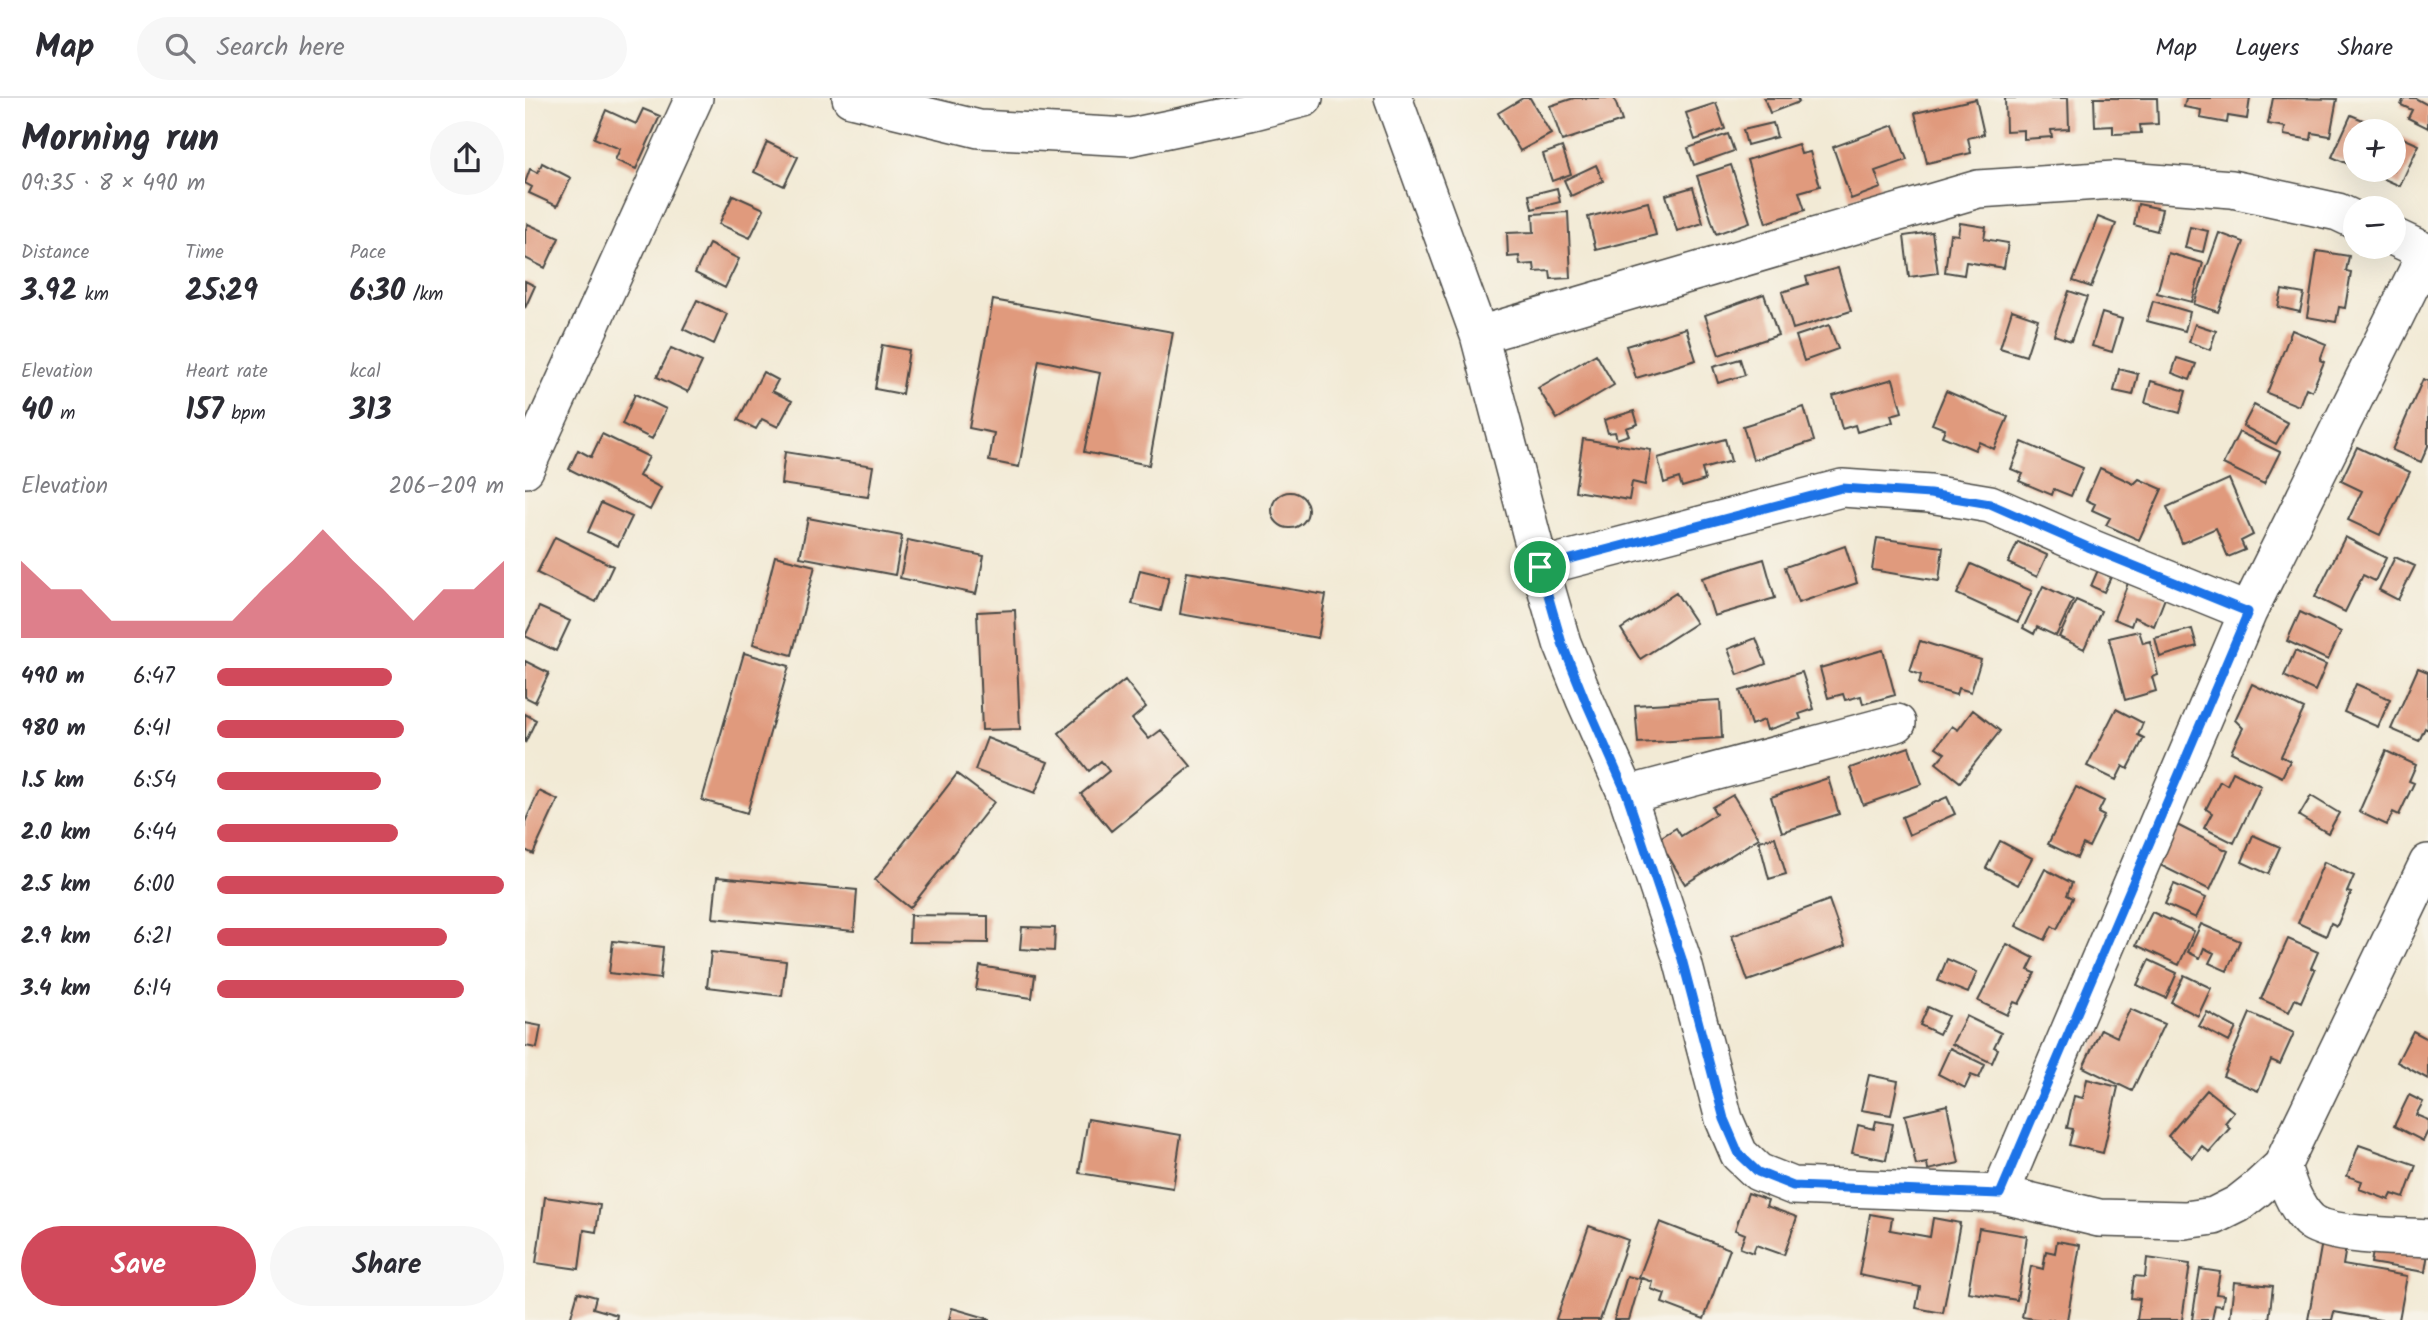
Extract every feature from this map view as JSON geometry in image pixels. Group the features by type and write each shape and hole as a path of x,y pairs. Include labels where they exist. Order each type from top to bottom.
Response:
{"street":[{"path":"525,469 694,98"},
{"path":"851,98 979,129 1130,137 1304,98"},
{"path":"1394,98 1479,335 1562,643 1627,795 1682,959 1724,1119 1739,1154 1758,1172 1793,1186 2000,1194 2099,1218 2185,1220 2214,1216 2238,1204 2282,1166 2428,863"},
{"path":"1479,335 1977,189 2114,180 2232,188 2343,214"},
{"path":"2000,1194 2248,612 2428,253 2406,243"},
{"path":"1540,567 1842,488 1930,494 1990,504 2248,612"},
{"path":"1627,795 1898,723"},
{"path":"2282,1166 2293,1199 2310,1221 2319,1226 2329,1230 2428,1238"}],"building":[{"path":"1523,98 1530,98 1551,134 1520,151 1498,113"},
{"path":"1574,98 1614,98 1622,121 1562,141 1550,106"},
{"path":"1764,98 1797,98 1799,102 1770,113"},
{"path":"2005,98 2068,98 2069,129 2051,130 2052,137 2024,139 2024,130 2006,131"},
{"path":"2094,98 2157,98 2158,124 2140,125 2141,133 2113,134 2113,126 2095,127"},
{"path":"2186,98 2250,98 2247,119 2228,116 2227,123 2200,118 2201,110 2184,107"},
{"path":"2273,98 2337,99 2330,136 2312,133 2311,140 2284,135 2285,127 2268,124"},
{"path":"2404,98 2415,98 2428,105 2428,128 2408,118 2412,110 2401,105"},
{"path":"1976,99 1984,134 1968,138 1971,153 1927,163 1915,113"},
{"path":"1716,103 1725,129 1695,140 1686,113"},
{"path":"643,109 660,116 636,169 615,160 620,149 594,138 606,110 636,124"},
{"path":"1773,123 1777,137 1747,145 1743,130"},
{"path":"1894,125 1907,160 1875,171 1881,188 1851,199 1833,147"},
{"path":"2343,133 2343,162 2332,157"},
{"path":"1728,134 1734,151 1694,165 1688,148"},
{"path":"2406,139 2419,145 2406,173"},
{"path":"767,142 798,157 784,186 754,172"},
{"path":"1798,144 1801,154 1810,152 1820,186 1799,192 1805,210 1766,223 1747,160"},
{"path":"1562,147 1571,174 1552,181 1543,154"},
{"path":"542,163 571,178 557,206 529,193 532,187 525,183 530,169 538,173"},
{"path":"1596,165 1603,181 1571,196 1564,180"},
{"path":"1731,165 1750,222 1716,234 1697,176"},
{"path":"1693,187 1703,223 1677,231 1666,195"},
{"path":"1557,188 1560,202 1532,209 1529,195"},
{"path":"733,195 764,209 750,238 719,224"},
{"path":"1648,202 1656,235 1596,250 1588,217"},
{"path":"2138,204 2162,209 2157,231 2134,225"},
{"path":"1568,212 1571,278 1551,279 1550,271 1535,272 1534,264 1520,265 1519,256 1508,257 1507,233 1534,232 1533,214"},
{"path":"2098,217 2116,224 2091,287 2073,281"},
{"path":"1960,223 1986,227 1984,239 2008,243 2004,268 1966,262 1964,275 1945,272 1950,234 1958,235"},
{"path":"528,224 559,238 545,268 525,258 525,231"},
{"path":"2190,227 2208,231 2203,252 2185,248"},
{"path":"1932,232 1938,273 1909,277 1904,236"},
{"path":"2219,233 2244,242 2218,312 2194,304"},
{"path":"709,244 739,259 725,288 695,273"},
{"path":"2317,251 2343,255 2343,259 2348,259 2346,271 2351,272 2345,308 2339,307 2336,322 2307,317"},
{"path":"2168,253 2203,263 2192,302 2157,293"},
{"path":"1838,268 1851,311 1793,329 1782,292 1808,284 1806,277"},
{"path":"525,281 535,286 525,308"},
{"path":"2282,290 2304,294 2300,312 2278,307"},
{"path":"2069,291 2087,297 2071,341 2054,335"},
{"path":"1764,294 1778,335 1719,355 1705,315"},
{"path":"697,300 727,314 714,344 683,329"},
{"path":"993,300 1173,332 1149,465 1084,452 1100,373 1039,360 1019,467 989,461 994,433 969,428"},
{"path":"2153,301 2190,312 2185,331 2147,321"},
{"path":"2012,310 2038,319 2026,356 2000,348"},
{"path":"2102,313 2122,319 2112,352 2092,346"},
{"path":"2195,324 2216,331 2210,350 2189,342"},
{"path":"1829,325 1838,349 1804,361 1796,336"},
{"path":"1686,328 1696,360 1636,378 1626,346"},
{"path":"2292,330 2326,344 2320,360 2324,362 2312,391 2306,388 2299,406 2267,393"},
{"path":"882,345 909,350 902,394 875,389"},
{"path":"671,348 702,362 688,392 657,377"},
{"path":"1596,354 1614,385 1557,419 1538,388"},
{"path":"2177,358 2196,364 2190,380 2172,373"},
{"path":"1740,359 1745,375 1718,383 1713,367"},
{"path":"2119,369 2138,374 2133,395 2114,391"},
{"path":"763,372 778,380 772,391 792,401 778,427 762,419 756,429 738,420"},
{"path":"1893,379 1902,412 1891,415 1893,422 1857,432 1855,425 1842,429 1833,396"},
{"path":"2423,379 2428,381 2428,446 2421,462 2392,450"},
{"path":"2151,381 2186,391 2180,413 2145,403"},
{"path":"1946,391 2008,417 1994,449 1979,442 1975,450 1942,436 1945,429 1932,424"},
{"path":"635,394 666,409 652,439 622,424"},
{"path":"2254,405 2288,423 2276,444 2243,426"},
{"path":"1804,407 1814,441 1753,460 1743,426"},
{"path":"1634,411 1638,424 1626,428 1629,435 1617,439 1615,432 1608,433 1604,420"},
{"path":"2239,432 2280,452 2264,484 2223,464"},
{"path":"602,434 649,457 639,476 661,488 650,510 569,469 578,450 591,457"},
{"path":"1583,439 1651,450 1645,485 1632,482 1629,500 1575,491"},
{"path":"1725,439 1731,461 1702,469 1705,480 1682,487 1679,478 1664,483 1658,458"},
{"path":"2022,442 2083,468 2071,496 2054,489 2052,495 2019,481 2023,474 2011,469"},
{"path":"2357,447 2410,472 2380,535 2348,520 2362,491 2341,481"},
{"path":"785,452 873,466 868,497 781,484"},
{"path":"2100,468 2134,484 2139,479 2162,489 2139,540 2106,525 2110,518 2092,510 2095,504 2086,500"},
{"path":"2229,479 2253,535 2241,541 2245,550 2228,557 2216,528 2182,543 2167,507"},
{"path":"1290,492 1303,497 1308,510 1303,523 1290,528 1277,523 1272,510 1277,497"},
{"path":"601,503 632,517 618,546 588,532"},
{"path":"808,518 902,536 895,575 800,557"},
{"path":"555,537 613,566 596,602 537,573"},
{"path":"2345,537 2386,558 2375,581 2363,575 2345,612 2315,597"},
{"path":"1877,538 1943,547 1939,581 1872,570"},
{"path":"908,540 984,556 976,594 900,578"},
{"path":"2018,542 2047,555 2037,577 2008,563"},
{"path":"1845,546 1857,583 1798,603 1785,567"},
{"path":"775,556 815,566 792,655 753,644"},
{"path":"2395,557 2415,566 2398,600 2379,590"},
{"path":"1764,559 1775,598 1714,616 1702,578"},
{"path":"1971,564 2032,591 2018,622 1957,594"},
{"path":"1140,570 1169,577 1161,611 1132,604"},
{"path":"2098,570 2111,577 2104,592 2091,586"},
{"path":"1187,572 1326,595 1318,638 1180,614"},
{"path":"2128,583 2165,598 2154,626 2134,617 2131,626 2114,619"},
{"path":"2043,586 2073,600 2056,636 2037,627 2034,634 2023,628"},
{"path":"1676,593 1696,623 1640,659 1621,629"},
{"path":"2076,600 2101,611 2084,649 2059,637"},
{"path":"539,607 570,621 556,651 525,636"},
{"path":"1015,610 1020,729 982,730 977,612"},
{"path":"2300,612 2341,632 2328,660 2287,641"},
{"path":"2192,629 2197,646 2160,657 2155,638"},
{"path":"2139,631 2143,643 2150,641 2158,675 2152,677 2156,691 2125,700 2109,638"},
{"path":"1756,638 1766,664 1738,675 1728,649"},
{"path":"1920,641 1981,660 1971,692 1958,688 1956,695 1919,684 1921,675 1910,671"},
{"path":"1883,650 1895,695 1863,704 1861,696 1845,700 1843,694 1828,698 1820,668"},
{"path":"2295,651 2326,665 2315,691 2284,676"},
{"path":"744,653 789,666 747,813 702,800"},
{"path":"525,661 549,673 535,702 525,697"},
{"path":"2418,668 2428,672 2428,730 2425,728 2419,741 2391,729"},
{"path":"1802,672 1814,709 1799,714 1801,719 1767,730 1764,720 1751,725 1740,691"},
{"path":"1125,680 1146,707 1132,719 1149,739 1161,730 1191,766 1111,831 1081,794 1109,771 1101,761 1089,771 1059,733"},
{"path":"2252,684 2304,709 2281,756 2290,761 2282,777 2231,752 2243,728 2235,720"},
{"path":"2356,684 2390,699 2378,727 2344,712"},
{"path":"1720,700 1722,738 1638,743 1635,705"},
{"path":"2116,709 2143,723 2138,735 2144,738 2128,769 2123,766 2116,780 2087,766"},
{"path":"1973,710 2000,731 1960,782 1936,763 1945,753 1936,747 1952,726 1958,730"},
{"path":"525,714 536,720 525,743"},
{"path":"987,738 1048,762 1035,793 975,770"},
{"path":"1909,747 1922,784 1863,805 1850,768"},
{"path":"2386,751 2416,765 2409,781 2414,783 2399,815 2393,812 2387,825 2359,812"},
{"path":"2233,772 2261,786 2234,843 2204,828 2212,813 2206,809 2220,781 2227,785"},
{"path":"957,774 994,802 910,908 875,880"},
{"path":"1828,778 1839,814 1782,832 1771,797"},
{"path":"2076,787 2104,801 2098,813 2104,816 2089,847 2083,844 2077,858 2048,844"},
{"path":"539,791 558,800 533,854 525,850 525,822"},
{"path":"1733,795 1759,838 1685,884 1658,839 1676,828 1681,836 1716,814 1712,807"},
{"path":"2311,796 2339,813 2328,833 2299,816"},
{"path":"1947,797 1955,814 1909,835 1902,817"},
{"path":"2173,823 2228,851 2210,890 2154,862"},
{"path":"2253,835 2280,847 2268,874 2242,862"},
{"path":"1775,837 1786,874 1769,879 1759,841"},
{"path":"2000,841 2032,858 2018,885 1986,868"},
{"path":"2324,862 2354,876 2347,892 2351,893 2337,926 2331,923 2326,936 2298,923"},
{"path":"2045,869 2072,883 2067,895 2073,898 2057,929 2052,926 2045,940 2016,926"},
{"path":"717,877 857,890 854,931 713,918"},
{"path":"2174,884 2206,898 2196,918 2165,904"},
{"path":"1829,900 1845,946 1748,981 1732,936"},
{"path":"2152,912 2194,931 2179,965 2136,945"},
{"path":"910,915 988,916 988,943 909,942"},
{"path":"2201,924 2240,941 2227,971 2209,963 2214,953 2204,948 2200,958 2188,952"},
{"path":"1022,927 1055,928 1054,951 1020,949"},
{"path":"2288,939 2318,952 2311,968 2315,970 2301,1002 2295,999 2289,1012 2261,999"},
{"path":"613,941 663,947 660,979 609,973"},
{"path":"2007,944 2034,958 2028,970 2035,973 2019,1004 2014,1002 2007,1015 1978,1001"},
{"path":"711,952 786,961 782,996 707,987"},
{"path":"1947,959 1977,972 1968,993 1938,981"},
{"path":"2149,960 2177,973 2166,998 2137,985"},
{"path":"980,966 1035,975 1032,998 976,990"},
{"path":"2184,975 2211,988 2198,1016 2171,1002"},
{"path":"1928,1007 1948,1016 1939,1034 1920,1025"},
{"path":"2130,1009 2164,1024 2132,1091 2083,1067 2101,1029 2117,1037"},
{"path":"2207,1012 2236,1028 2229,1042 2199,1026"},
{"path":"2250,1013 2294,1033 2280,1064 2271,1060 2258,1091 2223,1076"},
{"path":"1966,1016 2001,1033 1994,1047 1998,1049 1992,1063 1952,1044"},
{"path":"525,1023 541,1026 537,1048 525,1046"},
{"path":"2413,1031 2428,1039 2428,1079 2397,1062"},
{"path":"1950,1048 1985,1065 1979,1078 1971,1075 1965,1088 1938,1074"},
{"path":"1869,1075 1898,1081 1891,1115 1861,1110"},
{"path":"2087,1079 2118,1087 2103,1153 2069,1145 2073,1129 2067,1128 2074,1096 2083,1098"},
{"path":"2207,1090 2234,1112 2225,1123 2230,1128 2209,1152 2202,1146 2193,1158 2168,1136"},
{"path":"2409,1095 2423,1102 2416,1115 2428,1120 2428,1131 2423,1141 2394,1126"},
{"path":"1947,1105 1959,1163 1928,1170 1927,1163 1916,1165 1905,1115"},
{"path":"1088,1119 1181,1135 1173,1188 1079,1173"},
{"path":"1876,1121 1893,1124 1886,1160 1852,1153 1858,1125 1874,1129"},
{"path":"2359,1145 2416,1165 2404,1198 2392,1194 2389,1200 2359,1189 2362,1181 2347,1176"},
{"path":"1748,1193 1768,1200 1766,1206 1797,1217 1784,1255 1756,1245 1753,1253 1740,1248 1745,1234 1735,1230"},
{"path":"545,1197 600,1205 596,1232 584,1230 579,1269 536,1263"},
{"path":"1870,1214 1892,1218 1890,1230 1930,1237 1933,1218 1960,1223 1943,1313 1916,1308 1920,1287 1859,1275"},
{"path":"1660,1222 1730,1249 1704,1319 1662,1303 1665,1294 1651,1289 1653,1282 1639,1277"},
{"path":"1589,1226 1628,1240 1600,1320 1556,1319"},
{"path":"1979,1228 2027,1236 2017,1300 1968,1292"},
{"path":"2323,1236 2347,1241 2343,1265 2407,1276 2399,1320 2380,1320 2334,1312 2332,1320 2308,1320"},
{"path":"2375,1240 2428,1253 2425,1272 2371,1263"},
{"path":"2057,1241 2080,1245 2067,1320 2022,1317 2031,1266 2043,1269 2046,1251 2055,1253"},
{"path":"2147,1258 2190,1264 2182,1320 2137,1320 2140,1299 2131,1298 2134,1276 2145,1277"},
{"path":"2200,1269 2220,1272 2216,1294 2224,1295 2222,1306 2215,1305 2212,1320 2192,1320"},
{"path":"1627,1276 1641,1279 1629,1320 1614,1320"},
{"path":"2234,1282 2273,1286 2269,1320 2230,1319"},
{"path":"578,1292 596,1297 593,1308 617,1315 616,1320 570,1320"},
{"path":"952,1308 990,1319 990,1320 949,1320"}],"route":[{"path":"1842,488 1930,494 1990,504 2248,612 2000,1194 1793,1186 1758,1172 1739,1154 1724,1119 1682,959 1627,795 1562,643 1540,567 1842,488"}]}
